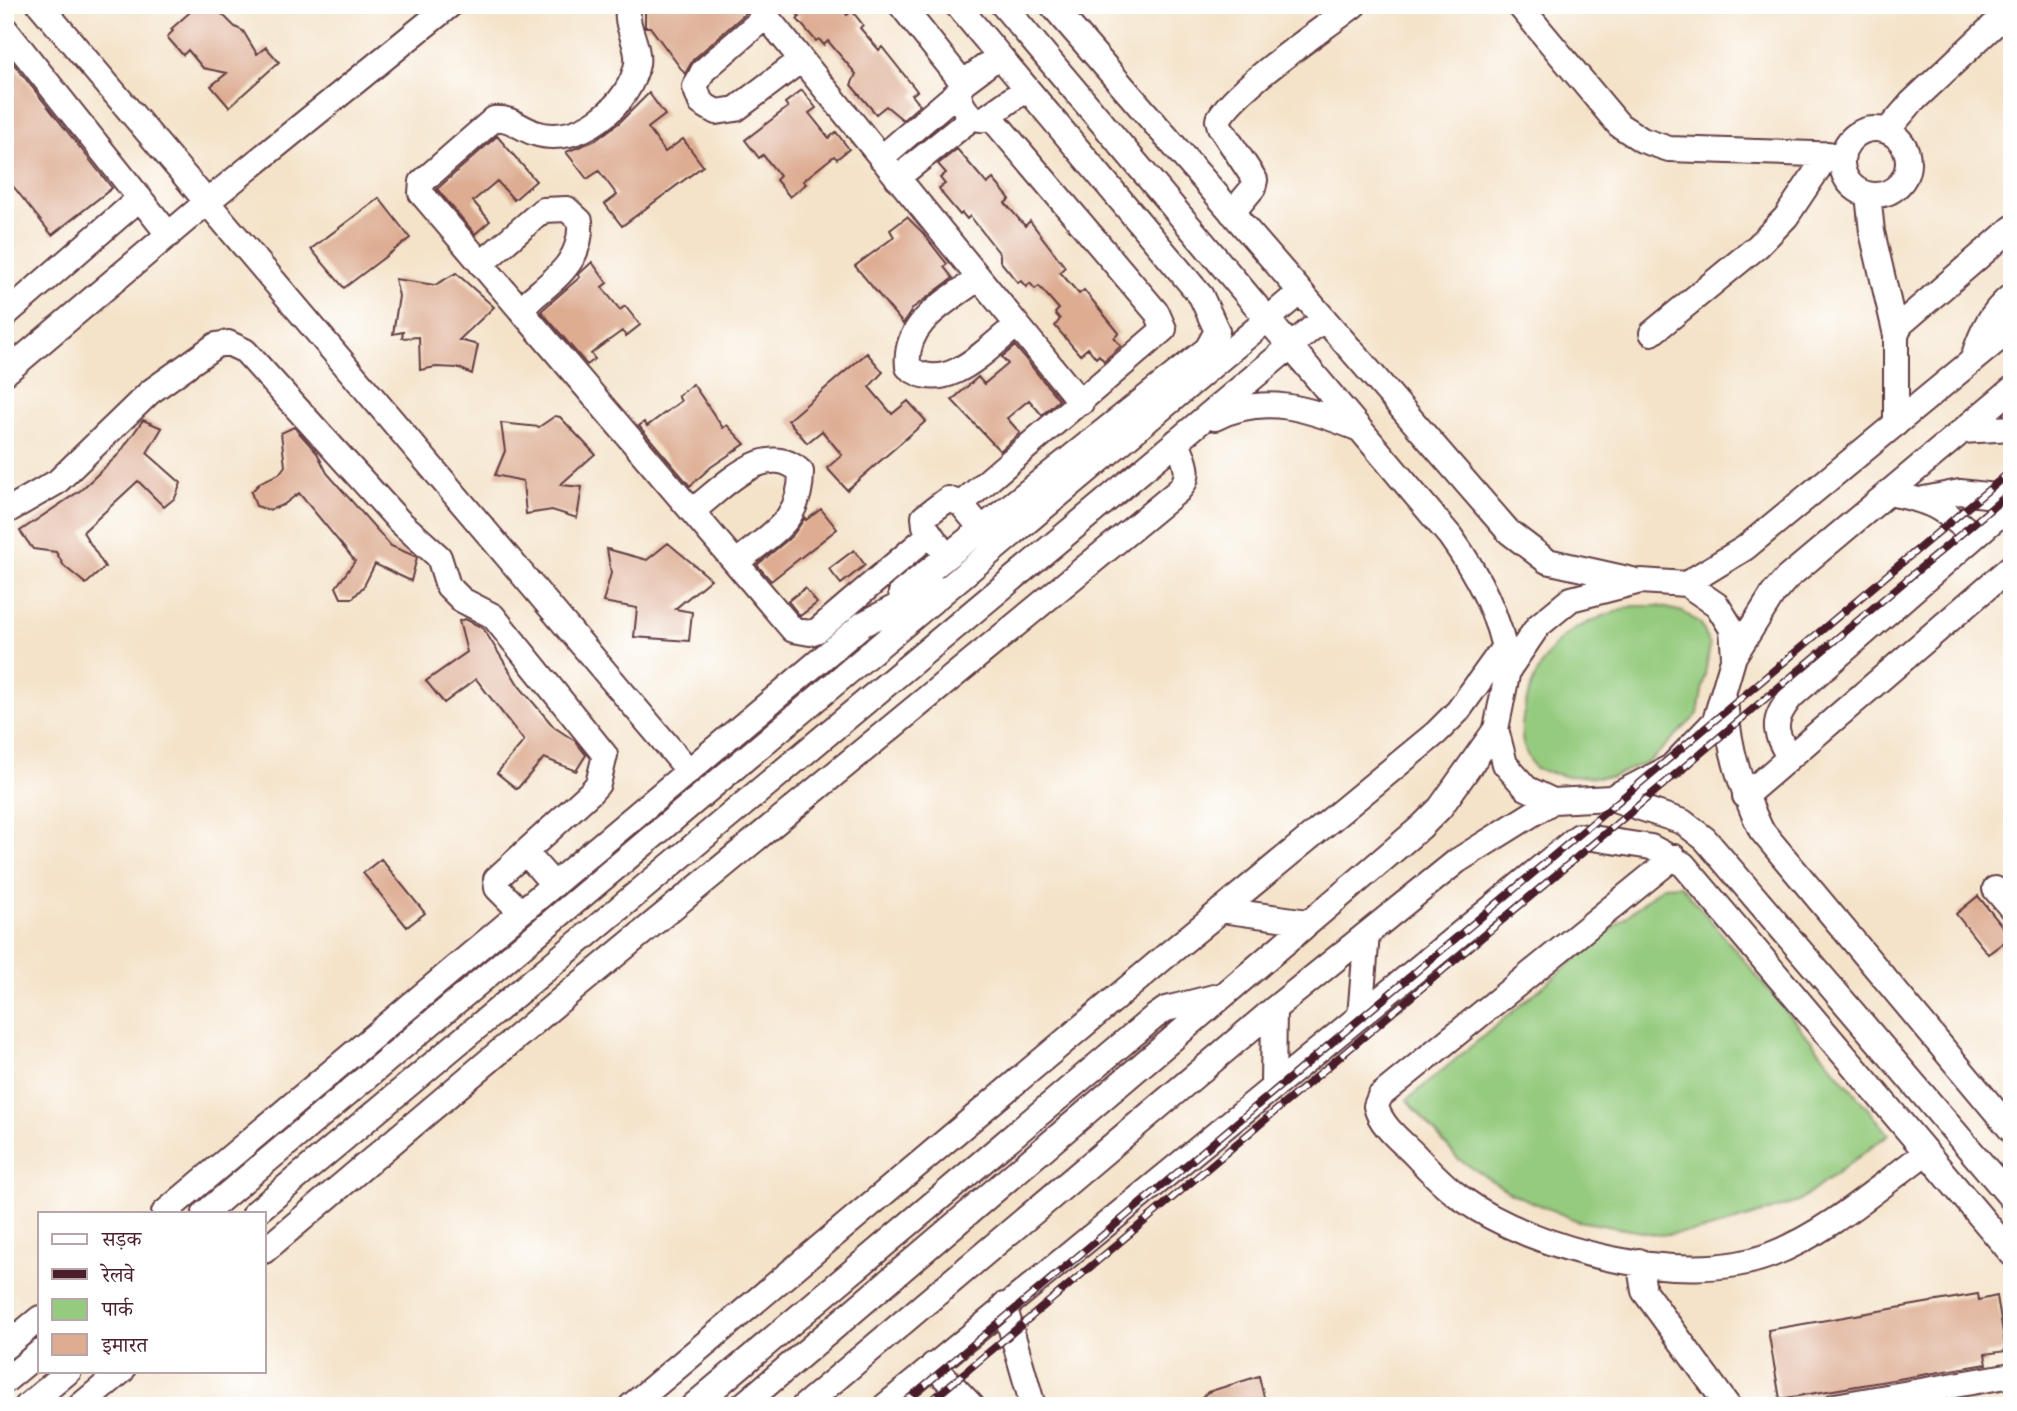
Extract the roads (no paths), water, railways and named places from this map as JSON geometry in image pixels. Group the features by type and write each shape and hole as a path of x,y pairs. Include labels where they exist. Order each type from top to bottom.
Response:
{"street":[{"path":"5,373 207,202 450,5"},
{"path":"629,5 627,18 637,52 637,64 629,89 604,117 573,131 553,135 536,133 511,120 494,119 422,182 421,193 793,630 810,633 818,630 929,534"},
{"path":"901,5 961,87 962,104 982,116 1163,320 1164,329 1160,335 961,504"},
{"path":"165,1212 863,624 1207,349 1217,331 1201,296 957,5"},
{"path":"1052,5 1509,532 1547,561 1592,573 1641,581 1686,584 1717,606 1732,629 1734,656"},
{"path":"1232,213 1253,188 1255,180 1220,127 1218,120 1222,112 1250,86 1354,5"},
{"path":"1519,5 1619,125 1642,140 1669,149 1835,155"},
{"path":"46,7 207,202 689,771"},
{"path":"980,34 1006,8 1450,536 1473,569 1500,627 1506,658 1496,729 1505,764 1526,788 1553,801 1611,798 1683,822 1704,839 2012,1199"},
{"path":"1886,131 1911,103 2012,8"},
{"path":"802,60 736,109 716,112 701,103 695,87 703,71 761,11 802,60 1081,403"},
{"path":"5,29 169,234"},
{"path":"881,158 999,56"},
{"path":"897,178 982,116 1026,89"},
{"path":"1652,333 1758,246 1786,217 1835,155 1854,136 1864,131 1886,131 1904,145 1908,167 1897,187 1888,192 1868,194 1850,184 1835,155"},
{"path":"1868,194 1872,232 1896,335 1896,424"},
{"path":"5,315 140,198"},
{"path":"481,264 543,210 567,209 580,221 582,240 576,257 520,309"},
{"path":"1896,335 1906,318 2012,228"},
{"path":"1201,296 1227,272"},
{"path":"979,278 913,331 906,349 908,367 920,376 940,378 960,369 1017,325"},
{"path":"206,1212 1300,292"},
{"path":"1971,361 1983,328 1994,310 2012,295"},
{"path":"256,1212 1323,319"},
{"path":"1686,584 1745,548 2012,328"},
{"path":"5,512 57,482 150,392 216,345 238,345 399,521 439,557 448,586 462,600 493,616 600,747 605,764 598,784 502,873 496,884 521,912"},
{"path":"1611,798 1671,767 1715,721 1734,656 1773,594 1787,578 2012,389"},
{"path":"1182,437 1230,410 1267,404 1308,408 1361,430"},
{"path":"1962,431 2012,428"},
{"path":"266,1249 858,753 1178,491 1186,483 1189,474 1182,437"},
{"path":"692,511 751,466 773,458 790,461 801,472 801,493 793,514 736,563"},
{"path":"1924,499 1961,492 2012,498"},
{"path":"1888,493 1924,499 1944,510 1974,537"},
{"path":"948,555 929,534 924,517 948,499 961,504 981,528"},
{"path":"1789,757 1777,735 1776,722 1791,697 2012,504"},
{"path":"863,624 975,566"},
{"path":"1745,796 2012,566"},
{"path":"631,1406 1436,733 1552,612 1571,599 1641,581"},
{"path":"1724,689 1728,740 1745,796 1761,830 2012,1131"},
{"path":"742,1406 1440,808 1496,729"},
{"path":"804,1406 1273,1009 1457,861 1553,801"},
{"path":"885,1406 1004,1305 1579,836 1651,847 1674,857 1924,1154 2012,1254"},
{"path":"525,852 554,885"},
{"path":"1674,857 1380,1096 1376,1106 1385,1124 1462,1199 1515,1228 1562,1246 1672,1268 1727,1265 1768,1255 1823,1228 1924,1154"},
{"path":"1995,889 2012,909"},
{"path":"1222,910 1308,922"},
{"path":"1360,1016 1367,934"},
{"path":"693,1406 1153,1018 1166,1009 1222,995"},
{"path":"1273,1009 1273,1086"},
{"path":"1639,1262 1644,1291 1728,1406"},
{"path":"1004,1305 1033,1406"},
{"path":"5,1347 38,1320"},
{"path":"5,1381 38,1354"},
{"path":"933,1365 972,1406"},
{"path":"27,1406 68,1372"},
{"path":"80,1406 121,1372"},
{"path":"1835,1406 2012,1375"}],"railway":[{"path":"900,1406 2012,470"},
{"path":"925,1406 2012,491"}]}
